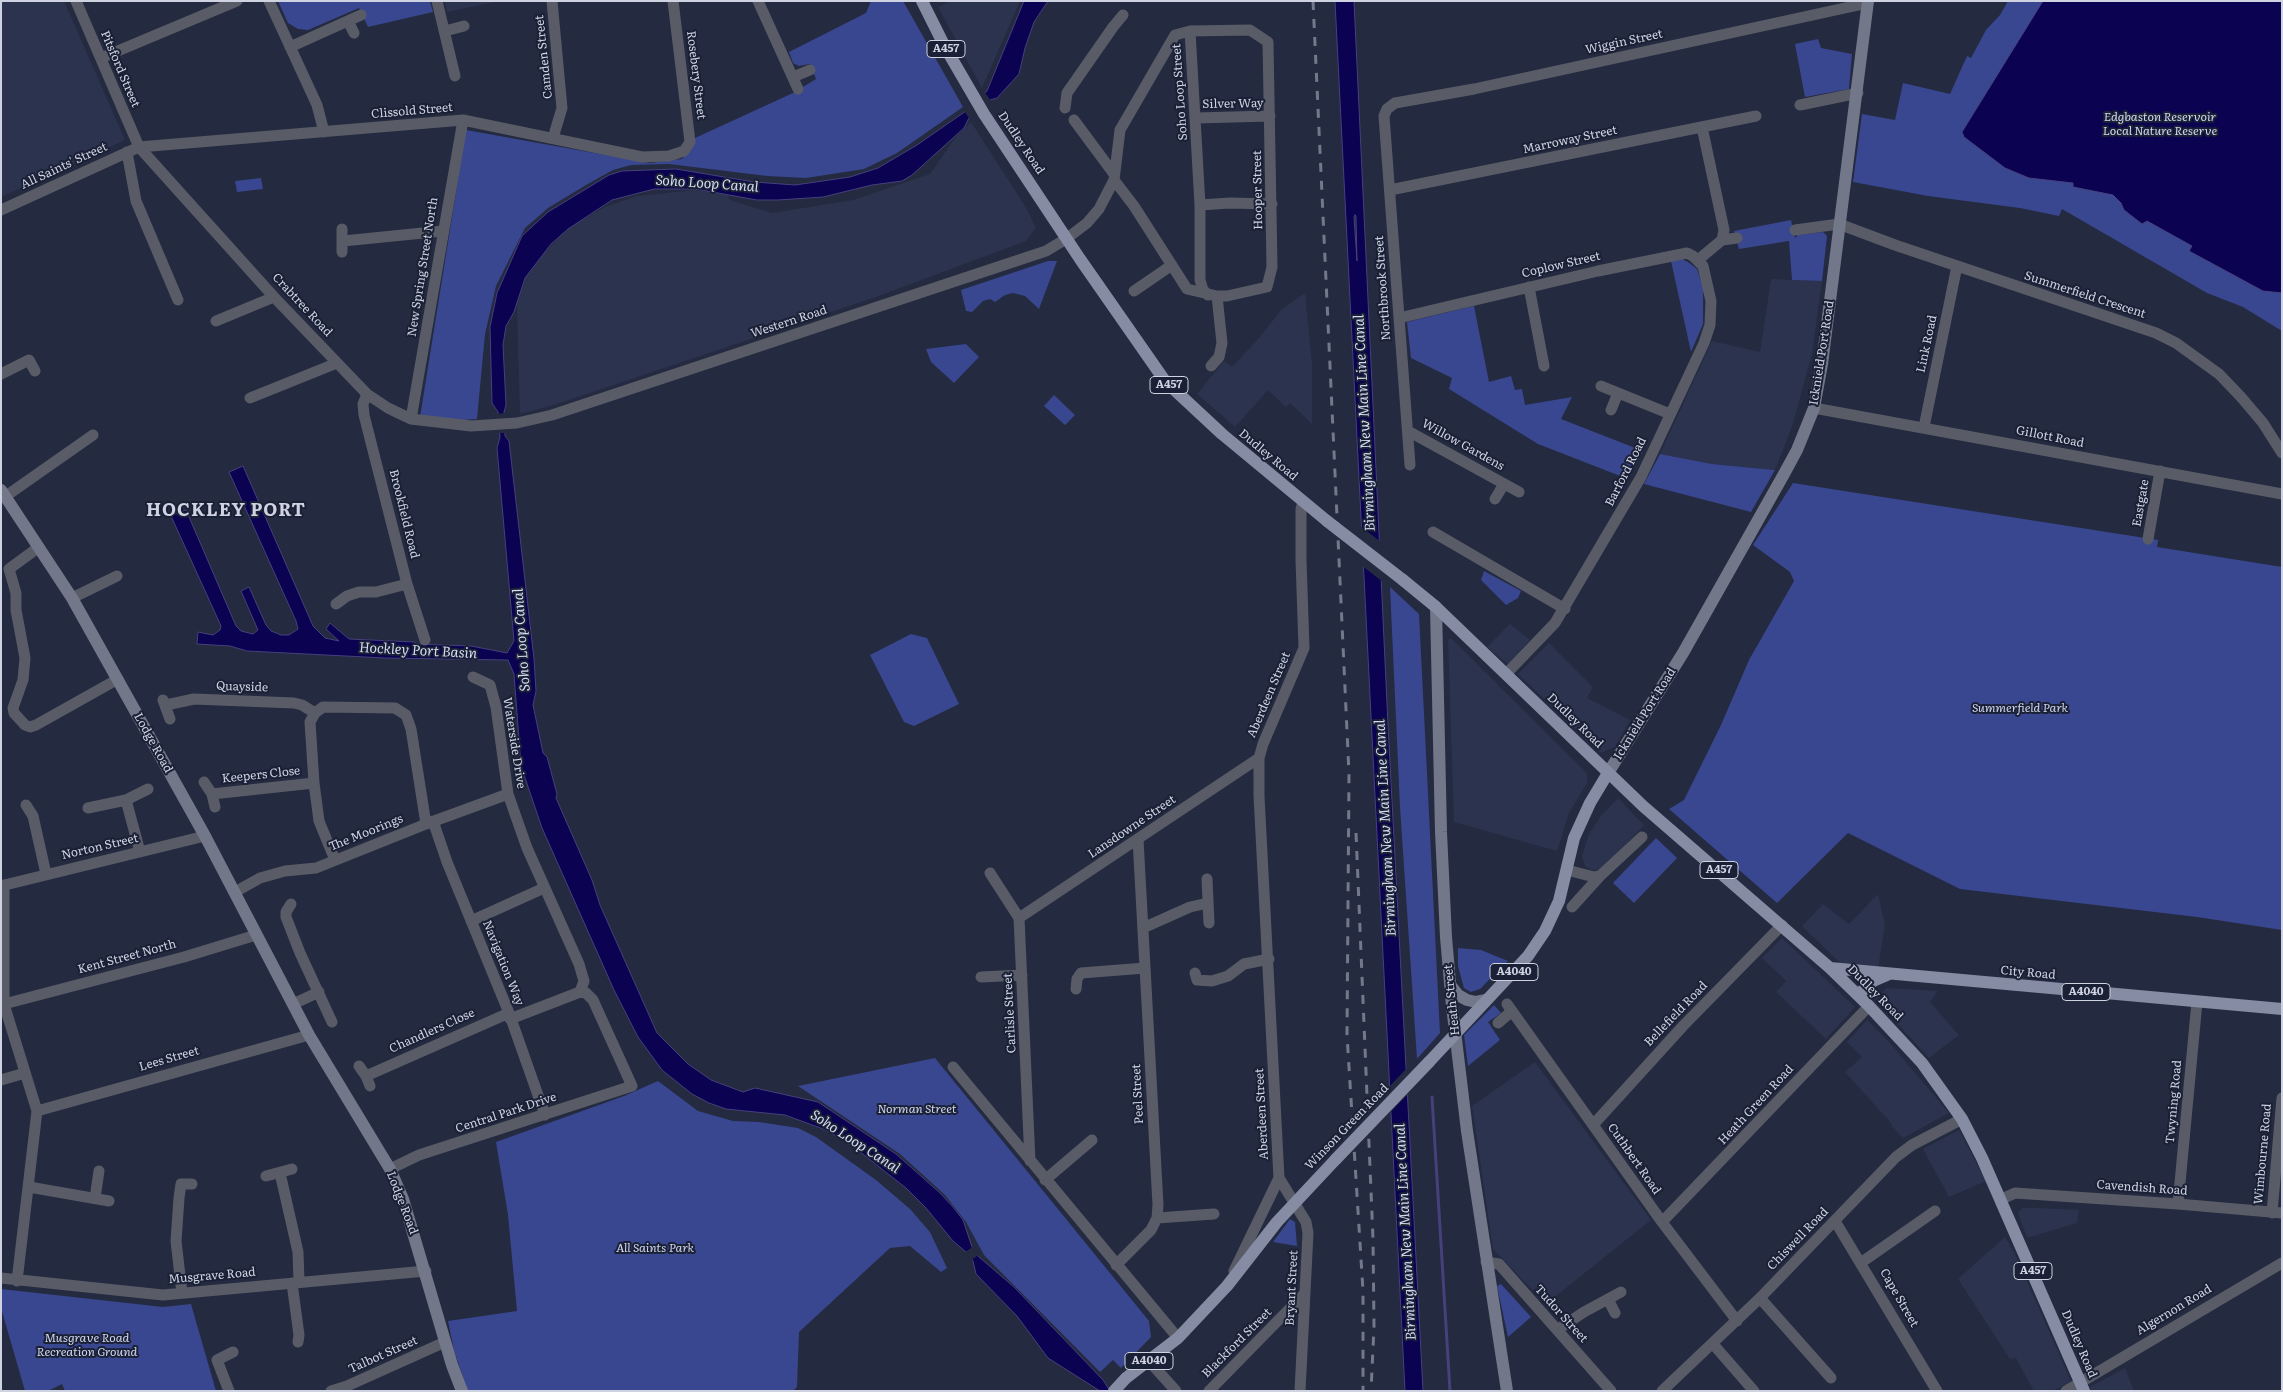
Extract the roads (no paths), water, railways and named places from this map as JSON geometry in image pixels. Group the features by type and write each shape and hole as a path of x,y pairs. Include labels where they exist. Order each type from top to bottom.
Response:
{"main road":[{"name":"Dudley Road","path":"922,1 984,114 1066,239 1165,381 1222,434 1327,521 1436,607 1608,774 1830,968 1869,1006 1922,1063 1962,1119 2002,1199 2082,1386"},
{"name":"Icknield Port Road","path":"1608,774 1683,653 1764,511 1797,450 1814,408 1822,364 1839,224 1858,93 1868,2"},
{"name":"Lodge Road","path":"3,493 72,598 205,836 309,1035 390,1169 403,1199 426,1271 445,1342 462,1391"},
{"name":"Heath Street","path":"1436,607 1441,832 1446,937 1467,1131 1507,1391"},
{"name":"Winson Green Road","path":"1117,1388 1178,1338 1227,1286 1294,1203 1528,956 1545,930 1558,901 1574,838 1590,803 1608,774"},
{"name":"City Road","path":"1830,968 2282,1009"},
{"path":"1858,995 1873,981 1891,974"},
{"path":"1451,986 1458,995 1467,1000 1476,1002 1486,1000"}],"street":[{"name":"Pitsford Street","path":"76,1 139,147"},
{"path":"101,58 237,1"},
{"path":"269,1 318,105 324,132"},
{"path":"437,1 455,76"},
{"name":"Camden Street","path":"552,1 562,108 553,138"},
{"name":"Rosebery Street","path":"673,1 690,142 684,151"},
{"path":"758,1 798,90"},
{"name":"Wiggin Street","path":"1387,109 1395,103 1474,89 1868,2"},
{"path":"290,47 361,15"},
{"path":"1065,108 1067,93 1123,15"},
{"path":"348,21 354,33"},
{"path":"445,31 464,26"},
{"name":"Hooper Street","path":"1074,120 1114,177 1186,289 1212,295 1227,296 1267,287 1272,267 1268,42 1250,30 1190,30"},
{"name":"Soho Loop Street","path":"1066,239 1087,223 1099,209 1114,177 1120,130 1175,35 1190,30 1200,205 1200,280 1203,290 1212,295"},
{"path":"793,77 810,70"},
{"path":"1800,105 1858,93"},
{"name":"Northbrook Street","path":"1387,109 1384,116 1410,465"},
{"name":"Silver Way","path":"1196,118 1270,116"},
{"name":"Marroway Street","path":"1390,190 1756,116"},
{"name":"Clissold Street","path":"139,147 463,120 642,157 669,156 684,151"},
{"name":"New Spring Street North","path":"411,419 463,120"},
{"path":"1702,127 1724,230 1722,240"},
{"name":"All Saints' Street","path":"1,210 139,147"},
{"name":"Crabtree Road","path":"139,147 274,296 367,394 388,408 411,419 454,426 477,425"},
{"path":"127,152 136,201 178,300"},
{"path":"1200,205 1230,203 1272,204"},
{"path":"1795,230 1839,224"},
{"name":"Summerfield Crescent","path":"1839,224 2156,333 2176,343 2218,374 2241,397 2263,423 2282,453"},
{"path":"342,229 342,247 443,231"},
{"path":"1698,260 1722,240 1737,238"},
{"name":"Western Road","path":"477,425 516,423 552,414 1046,251 1066,239"},
{"name":"Coplow Street","path":"1399,318 1598,270 1687,253 1698,260"},
{"name":"Barford Road","path":"1506,674 1555,623 1564,609 1636,486 1704,343 1710,325 1711,301 1703,266 1698,260"},
{"path":"1134,291 1172,265"},
{"name":"Link Road","path":"1924,427 1957,266"},
{"path":"1529,287 1544,366"},
{"path":"1211,366 1219,357 1222,344 1212,295"},
{"path":"220,315 274,296"},
{"path":"1,374 30,360 35,371"},
{"path":"250,398 337,363"},
{"path":"1601,386 1670,414"},
{"path":"1612,410 1618,393"},
{"name":"Brookfield Road","path":"367,394 363,404 364,414 407,584 425,640"},
{"name":"Gillott Road","path":"1814,408 2282,494"},
{"name":"Willow Gardens","path":"1408,431 1519,492"},
{"path":"3,493 93,435"},
{"name":"Eastgate","path":"2148,538 2160,471"},
{"name":"Willow Gardens","path":"1495,499 1504,484"},
{"name":"Aberdeen Street","path":"1294,1203 1280,1178 1259,796 1259,758 1270,727 1304,648 1301,509 1304,502"},
{"path":"1433,532 1564,609"},
{"path":"39,547 9,569 16,593 16,610 25,658 24,680 14,708 14,714 25,725 30,727 36,725 71,704 89,697 118,679"},
{"path":"72,598 117,576"},
{"path":"336,604 357,588 376,592 407,584"},
{"name":"Waterside Drive","path":"473,677 494,681 508,794 523,839 579,964 584,981 580,992"},
{"name":"Quayside","path":"170,719 164,702 194,699 294,703 302,704 315,713"},
{"name":"Navigation Way","path":"315,713 324,707 330,706 395,708 406,715 411,728 429,822 510,1016 545,1115"},
{"path":"315,713 312,717 310,728 319,821 335,860"},
{"name":"Lansdowne Street","path":"1020,918 1259,758"},
{"name":"Keepers Close","path":"204,782 212,794 215,807"},
{"name":"Keepers Close","path":"212,794 314,783"},
{"path":"88,808 126,800 148,789"},
{"name":"The Moorings","path":"234,892 260,878 285,871 316,868 429,822 508,794"},
{"path":"126,800 140,852"},
{"path":"26,805 33,816 46,874"},
{"name":"Norton Street","path":"2,886 205,836"},
{"path":"1572,907 1600,876 1642,837"},
{"name":"Peel Street","path":"1138,839 1157,1218"},
{"path":"1567,870 1594,877 1600,876"},
{"path":"990,873 1020,918"},
{"path":"1207,879 1209,923"},
{"path":"2,886 4,1004 36,1111 17,1281"},
{"path":"471,921 544,888"},
{"path":"1143,928 1190,908 1208,903"},
{"path":"284,908 300,953 332,1022"},
{"name":"Carlisle Street","path":"1020,918 1030,1161"},
{"name":"Bellefield Road","path":"1593,1125 1690,1019 1782,925"},
{"name":"Kent Street North","path":"4,1004 256,935"},
{"path":"1195,973 1197,980 1212,980 1228,976 1244,964 1269,959"},
{"path":"1076,989 1081,973 1145,968"},
{"path":"981,977 1022,975"},
{"path":"293,1004 318,992"},
{"path":"510,1016 580,992"},
{"name":"Central Park Drive","path":"390,1169 419,1155 632,1086 593,1000 586,993 580,992"},
{"name":"Twyning Road","path":"2178,1204 2197,1002"},
{"name":"Heath Green Road","path":"1662,1222 1869,1006"},
{"name":"Cuthbert Road","path":"1498,1022 1510,1007 1662,1222 1737,1321"},
{"name":"Chandlers Close","path":"359,1066 368,1081 510,1016"},
{"name":"Lees Street","path":"36,1111 309,1035"},
{"path":"953,1067 1178,1338"},
{"path":"1,1080 24,1074"},
{"name":"Wimbourne Road","path":"2277,1213 2282,1098"},
{"name":"Chiswell Road","path":"1662,1391 1737,1321 1904,1150 1962,1119"},
{"path":"1045,1180 1092,1140"},
{"path":"266,1176 292,1169"},
{"path":"95,1198 99,1171"},
{"path":"280,1172 298,1252 295,1283 301,1337"},
{"path":"1227,1286 1280,1178"},
{"path":"182,1293 176,1241 179,1198 181,1184 192,1184"},
{"path":"29,1187 109,1201"},
{"name":"Cavendish Road","path":"2002,1199 2015,1194 2178,1204 2277,1213"},
{"name":"Bryant Street","path":"1294,1203 1306,1222 1308,1233 1300,1391"},
{"path":"1862,1262 1935,1211"},
{"path":"1116,1265 1137,1246 1157,1218 1214,1214"},
{"name":"Cape Street","path":"1835,1221 1862,1262 1937,1391"},
{"name":"Tudor Street","path":"1486,1262 1499,1264 1612,1391"},
{"name":"Algernon Road","path":"2066,1391 2082,1386 2282,1263"},
{"name":"Musgrave Road","path":"1,1278 150,1294 182,1293 426,1271"},
{"path":"1557,1330 1584,1312 1621,1292"},
{"name":"Blackford Street","path":"1209,1391 1305,1293"},
{"path":"1760,1298 1831,1378"},
{"path":"1608,1299 1615,1313"},
{"name":"Talbot Street","path":"331,1391 348,1388 445,1342"},
{"path":"1713,1344 1754,1391"},
{"path":"229,1391 217,1360 233,1352"},
{"path":"1149,1361 1176,1391"}],"water":[{"path":"1024,1 1048,1 1034,22 1019,74 997,98 990,100 969,118 964,128 912,175 902,181 872,185 823,197 778,200 757,200 696,189 654,189 612,200 568,229 551,244 525,278 514,312 506,326 503,345 506,405 504,412 505,436 509,441 534,659 536,691 533,705 543,753 547,757 557,794 556,798 592,880 600,905 657,1033 688,1064 711,1080 743,1092 755,1088 818,1102 896,1154 953,1207 963,1220 972,1247 979,1257 1014,1287 1103,1380 1110,1391 1100,1391 1048,1358 1017,1316 976,1274 973,1261 966,1252 953,1241 926,1208 906,1188 854,1147 826,1130 785,1115 726,1109 709,1103 692,1094 662,1070 638,1037 614,990 542,828 521,766 514,674 508,660 385,658 247,651 230,646 197,644 198,632 213,635 220,630 221,626 171,516 186,510 236,626 241,631 253,634 258,630 241,591 249,587 266,625 271,631 281,635 289,635 298,629 229,472 243,466 313,626 325,638 339,641 326,629 330,623 349,639 471,646 507,653 514,641 497,448 500,437 498,412 492,403 490,327 497,293 522,236 548,212 609,175 622,171 676,169 754,182 795,185 850,177 878,168 917,145 966,111 987,91"},
{"name":"Birmingham New Main Line Canal","path":"1335,1 1354,1 1388,725 1423,1391 1405,1391","holes":["1356,216 1357,261 1354,217"]},
{"name":"Edgbaston Reservoir Local Nature Reserve","path":"2043,1 2282,1 2282,293 2263,291 2189,251 2192,246 2147,221 2142,224 2124,210 2121,203 2113,195 2073,187 2073,183 2029,178 2005,168 1964,137 1962,132"}],"waterway":[{"path":"1432,1097 1450,1391"}],"railway":[{"path":"1313,1 1349,774 1347,1035 1363,1291 1363,1391"},
{"path":"1356,833 1373,1239 1374,1327 1371,1391"}],"district":[{"name":"HOCKLEY PORT","path":"226,511"}],"water label":[{"name":"Soho Loop Canal","path":"707,184"},
{"name":"Soho Loop Canal","path":"522,640"},
{"name":"Hockley Port Basin","path":"418,651"},
{"name":"Soho Loop Canal","path":"855,1142"}],"park label":[{"name":"Summerfield Park","path":"2020,708"},
{"name":"Norman Street","path":"917,1109"},
{"name":"All Saints Park","path":"655,1248"},
{"name":"Musgrave Road Recreation Ground","path":"87,1345"}]}
